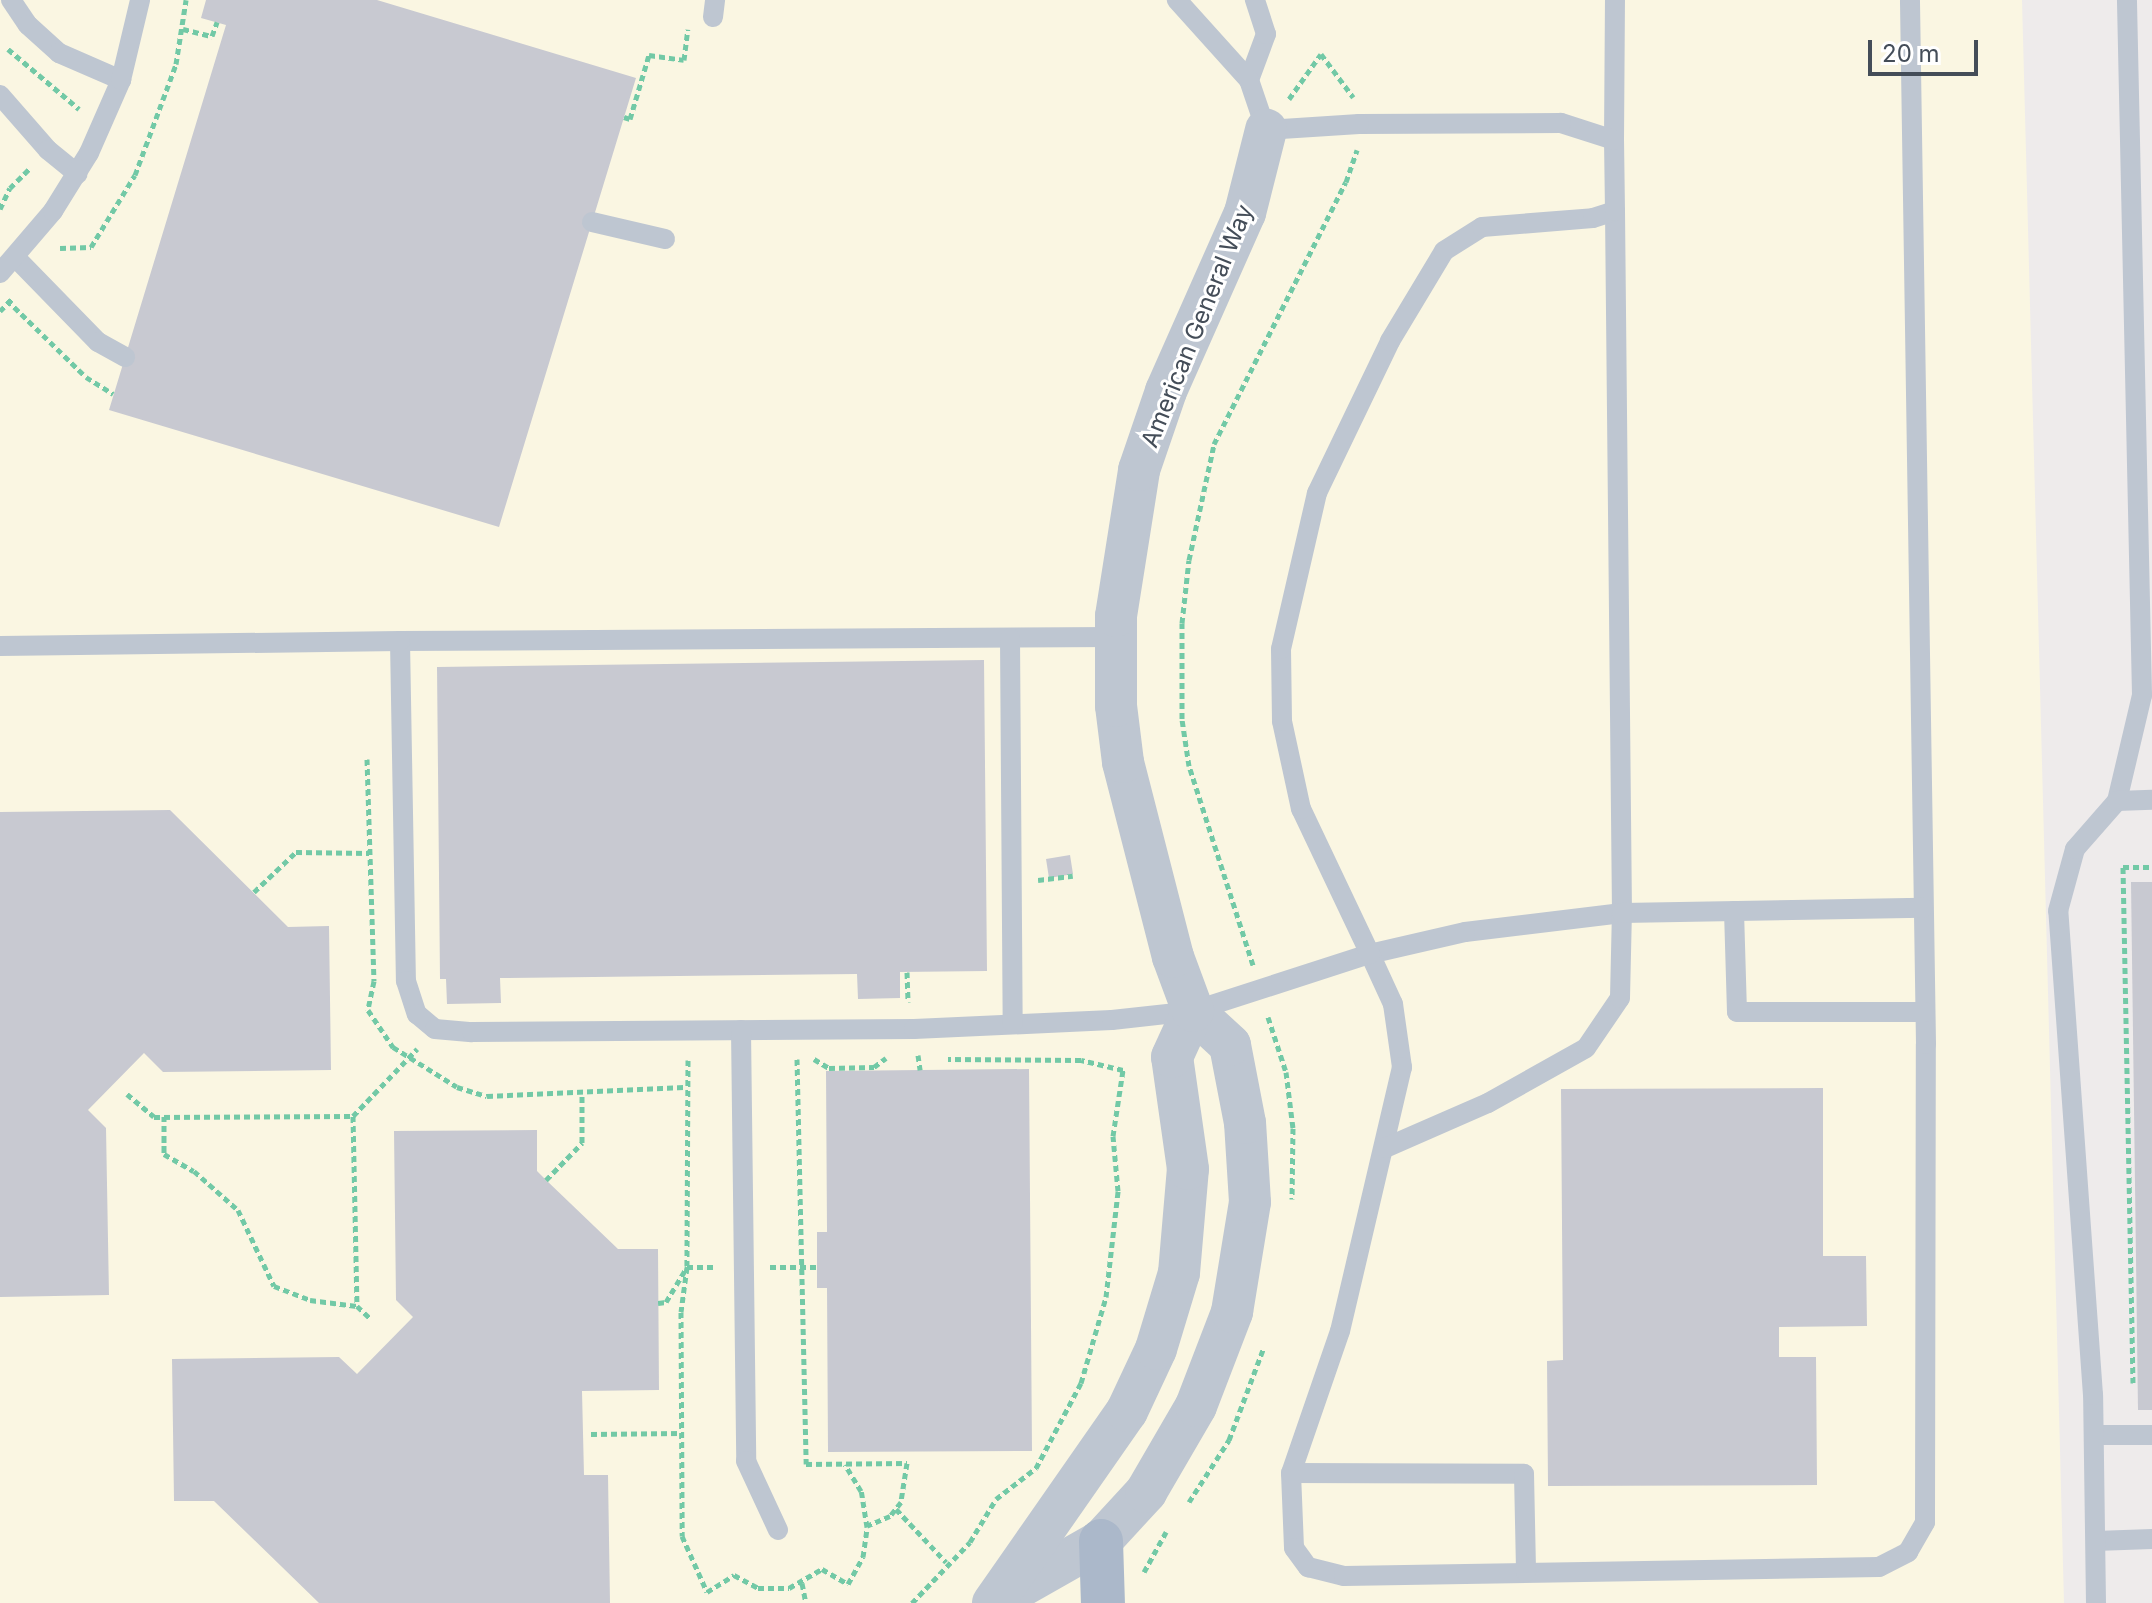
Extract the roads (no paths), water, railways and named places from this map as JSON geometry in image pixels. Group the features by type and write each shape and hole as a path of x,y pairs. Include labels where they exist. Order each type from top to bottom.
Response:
{"main road":[{"path":"1101,1541 1119,1594"}],"street":[{"name":"American General Way","path":"1193,1011 1173,957 1128,789 1116,706 1115,637 1139,470 1166,391 1245,213 1266,130"},
{"path":"1193,1011 1233,1054 1249,1166 1245,1243 1232,1312 1196,1406 1146,1492 1101,1541 994,1602 1127,1411 1172,1306 1185,1235 1188,1181 1172,1057 1193,1011"}],"lane":[{"path":"11,0 28,25 59,53 121,80"},
{"path":"0,273 78,174 121,80 140,0"},
{"path":"1177,0 1249,80 1266,130 1359,124 1561,123 1614,140"},
{"path":"1249,80 1266,34 1255,0"},
{"path":"1385,1148 1488,1103 1586,1048 1620,998 1622,913 1615,0"},
{"path":"1615,211 1593,218 1482,227 1444,251 1390,341 1317,493 1281,649 1282,721 1301,809 1393,1004 1402,1067 1340,1331 1291,1473 1294,1548 1308,1567 1344,1576 1879,1567 1908,1552 1925,1522 1925,1012 1910,0"},
{"path":"2096,1603 2094,1435 2058,911 2075,849 2117,801 2142,695 2144,453 2127,0"},
{"path":"0,95 48,150 78,174"},
{"path":"592,222 665,239"},
{"path":"15,257 98,342 125,357"},
{"path":"0,646 1115,637"},
{"path":"1010,638 1013,1023"},
{"path":"400,641 406,981 417,1014 435,1029 741,1030 1013,1023 1193,1011 1370,954 1465,932 1622,913 1923,908"},
{"path":"2117,801 2152,800"},
{"path":"1734,911 1737,1012 1925,1012"},
{"path":"741,1030 746,1461 778,1530"},
{"path":"2094,1435 2152,1435"},
{"path":"1291,1473 1524,1474 1526,1572"},
{"path":"2096,1541 2152,1539"}]}
